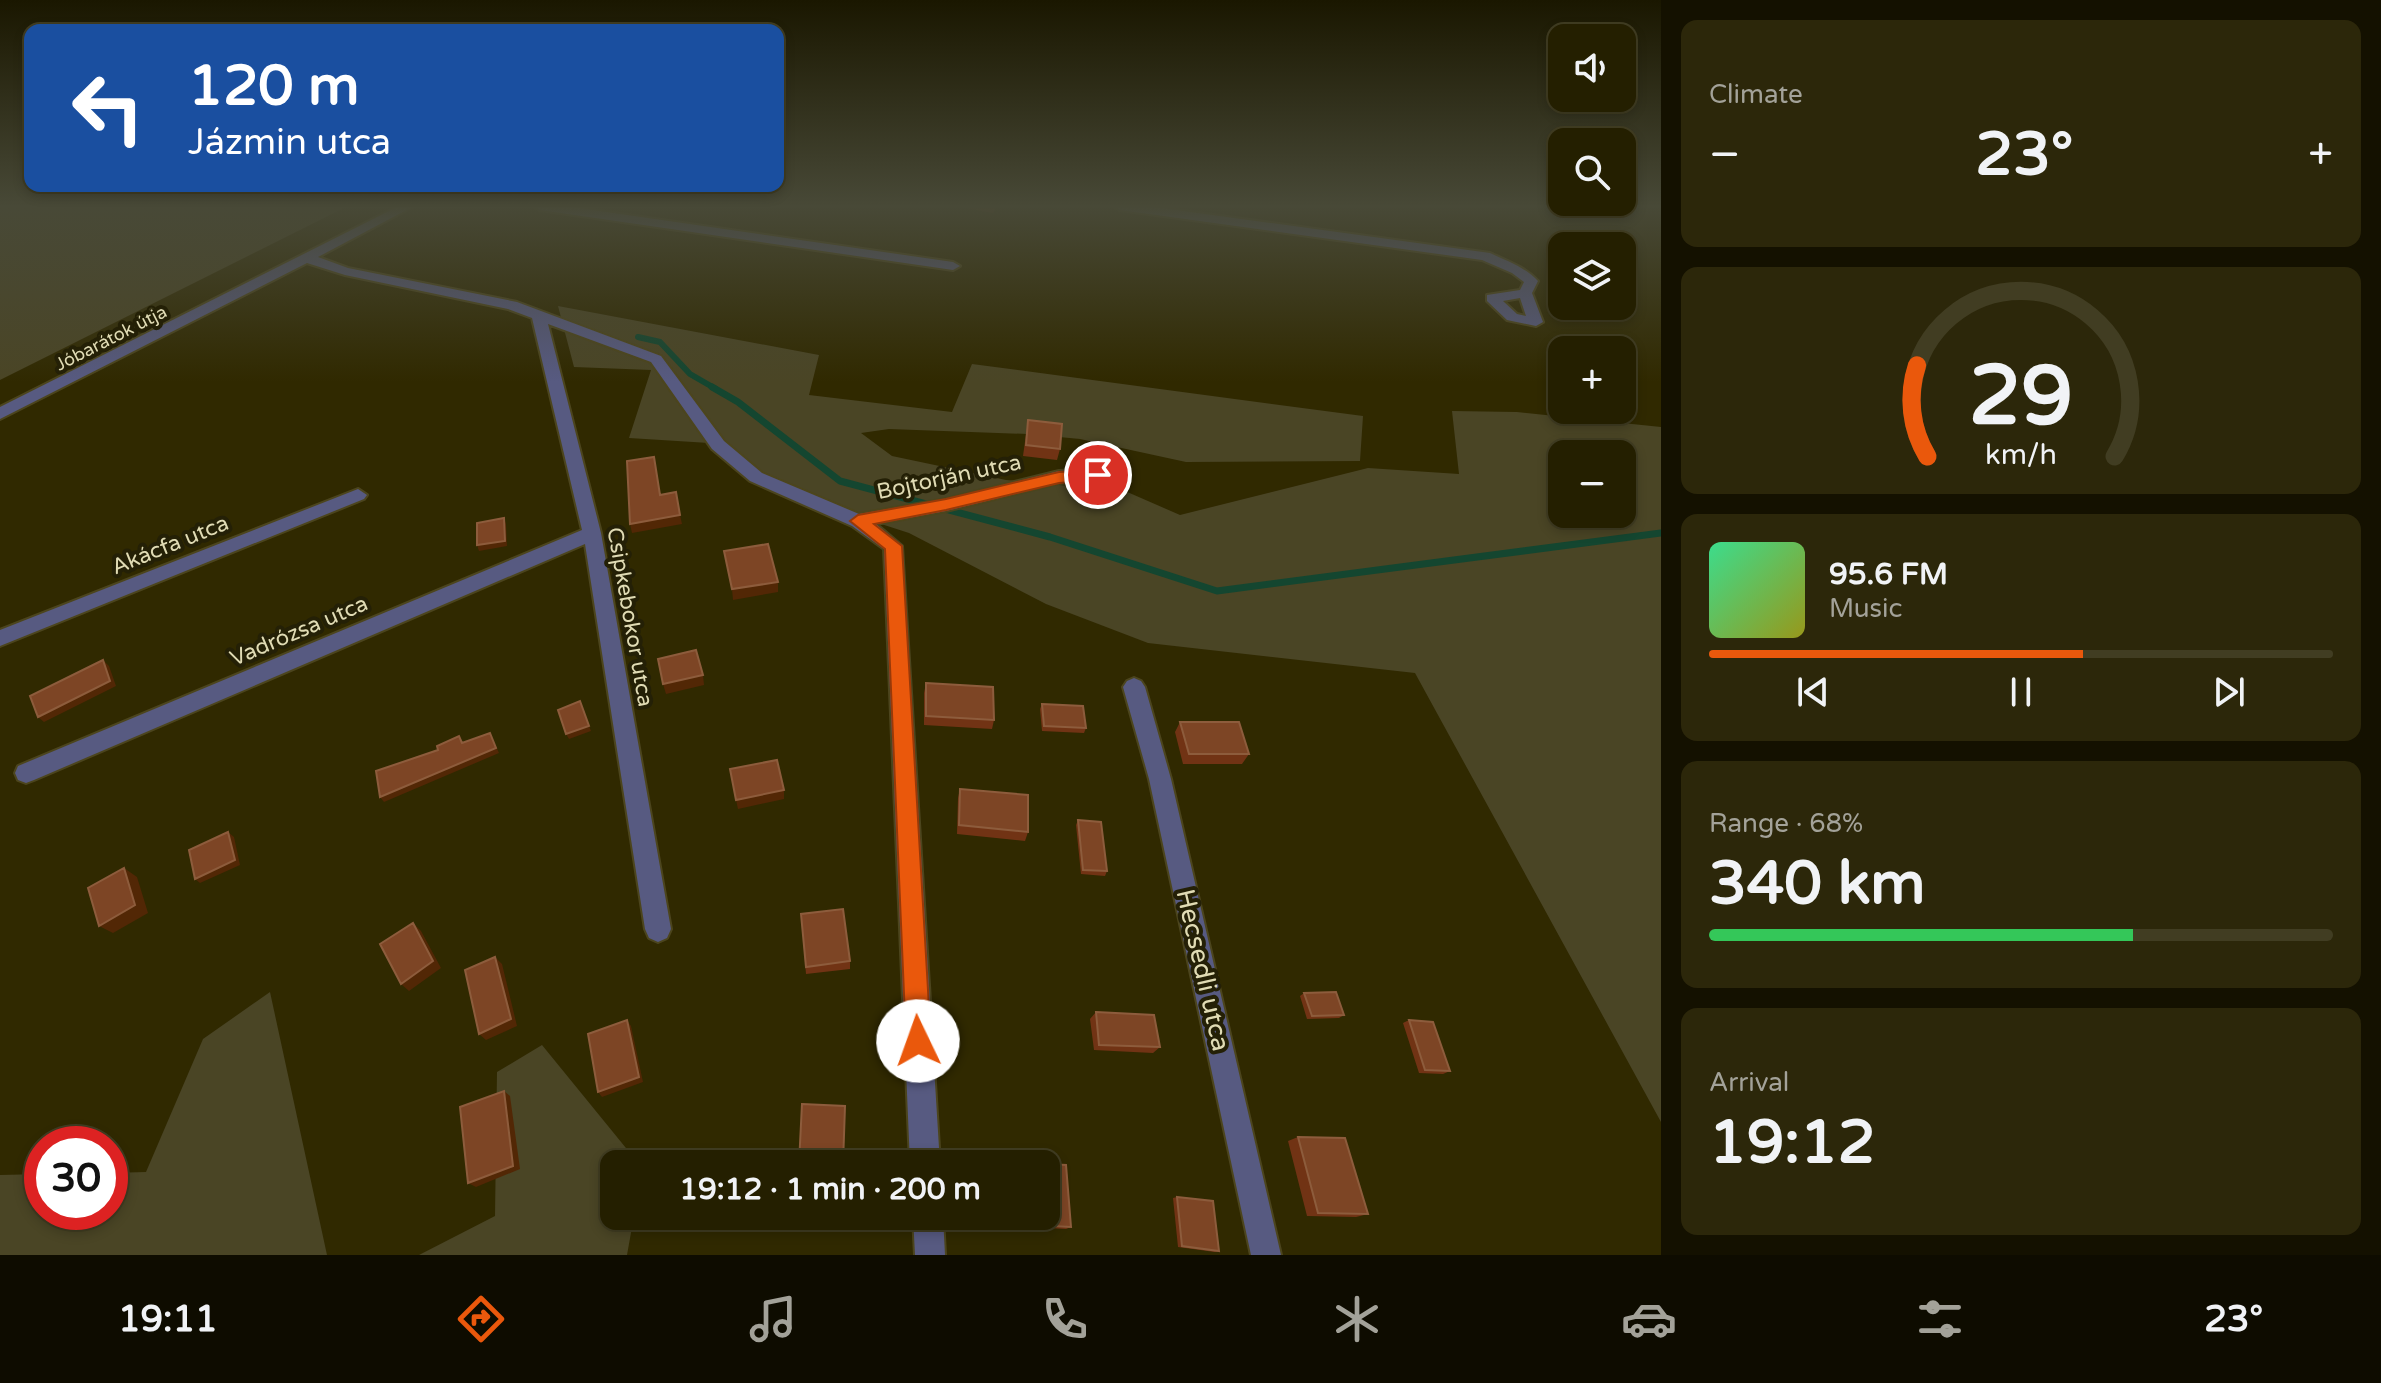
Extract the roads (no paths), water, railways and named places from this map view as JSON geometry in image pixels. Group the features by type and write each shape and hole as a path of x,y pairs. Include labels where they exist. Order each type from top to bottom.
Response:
{"street":[{"name":"Jóbarátok útja","path":"0,414 294,265"},
{"path":"326,265 512,305 656,359 718,445 756,477 858,521 893,546 924,1150"},
{"path":"943,265 953,266"},
{"path":"1505,265 1531,281 1525,293"},
{"name":"Csipkebokor utca","path":"539,316 592,533 658,929"},
{"name":"Bojtorján utca","path":"858,521 946,505 1059,477 1098,475"},
{"name":"Akácfa utca","path":"0,638 358,495"},
{"name":"Vadrózsa utca","path":"26,773 592,533"},
{"name":"Hecsedli utca","path":"1134,687 1160,779 1266,1255"},
{"path":"929,1230 930,1255"}],"waterway":[{"path":"638,337 660,342 690,374 716,389"},
{"path":"712,387 738,402 840,481 1050,537 1217,591 1661,533"}]}
